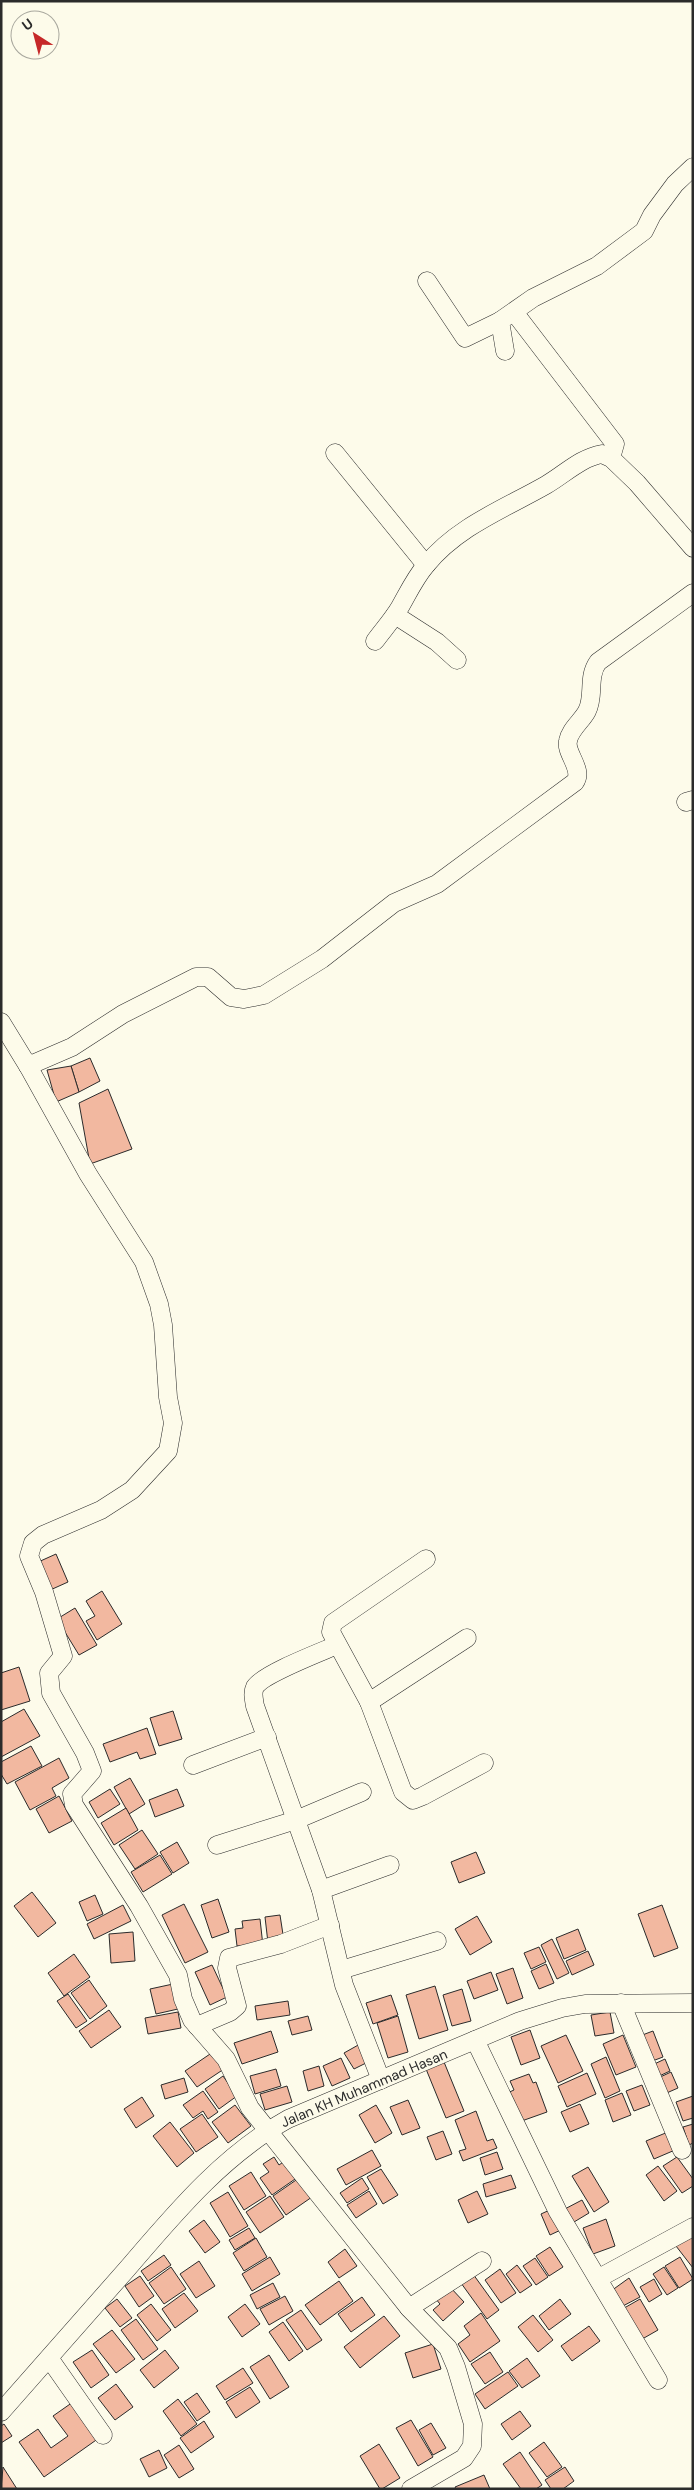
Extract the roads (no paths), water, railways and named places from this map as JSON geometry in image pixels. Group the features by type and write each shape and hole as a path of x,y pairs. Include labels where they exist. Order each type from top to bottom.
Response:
{"street":[{"path":"427,281 464,338 507,317 533,298 597,266 644,231 652,215 675,184 693,166"},
{"path":"505,351 507,317"},
{"path":"507,317 615,444 611,458"},
{"path":"335,453 426,565"},
{"path":"375,641 395,615 426,565 452,540 496,509 546,485 585,460 602,454 611,458 637,483 693,548"},
{"path":"28,1066 72,1046 123,1014 196,977 208,977 231,997 244,999 264,995 322,959 394,903 429,889 458,870 574,782 577,774 567,742 571,733 588,710 594,668 598,662 693,593"},
{"path":"395,615 437,642 457,660"},
{"path":"1,1022 28,1066 88,1174 144,1262 159,1304 163,1325 168,1397 173,1423 168,1451 132,1490 101,1510 32,1543 29,1556 44,1592 63,1656 49,1673 51,1693 85,1753 92,1771 72,1794 74,1805 139,1906 178,1975 183,1999 197,2026 226,2059 250,2108 409,2308 448,2348 456,2367 474,2436 472,2446 464,2458 411,2489"},
{"path":"426,1559 333,1623 331,1632 368,1702 398,1782 408,1798 413,1800 423,1796 484,1763"},
{"path":"368,1702 467,1638"},
{"path":"337,1645 280,1671 255,1687 253,1693 255,1706 268,1737 321,1890 341,1970 361,2032 382,2080"},
{"path":"193,1766 268,1737"},
{"path":"217,1845 296,1820 362,1792"},
{"path":"321,1890 390,1864"},
{"path":"197,2026 230,2012 237,2006 227,1968 229,1958 281,1944 330,1925"},
{"path":"341,1970 437,1941"},
{"name":"Jalan KH Muhammad Hasan","path":"1,2412 178,2210 245,2146 269,2130 288,2119 520,2021 562,2008 585,2004 693,2002"},
{"path":"621,2003 682,2150"},
{"path":"475,2040 558,2212 658,2380"},
{"path":"599,2278 693,2227"},
{"path":"409,2308 482,2261"},
{"path":"49,2358 103,2435"}]}
